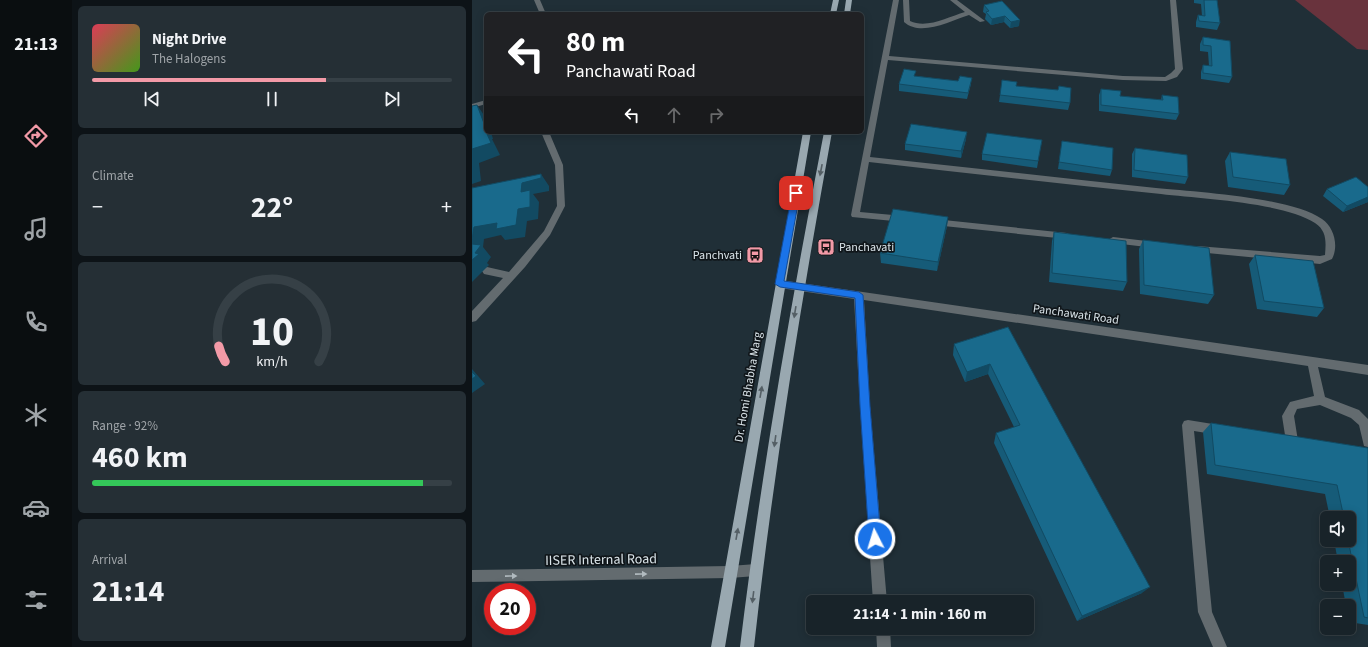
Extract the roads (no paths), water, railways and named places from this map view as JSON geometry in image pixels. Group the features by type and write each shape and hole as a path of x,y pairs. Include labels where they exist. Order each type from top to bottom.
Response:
{"main road":[{"path":"833,12 836,0"},
{"path":"847,12 849,0"},
{"name":"Dr. Homi Bhabha Marg","path":"718,647 807,134"},
{"path":"747,647 756,570 799,287 828,134"}],"street":[{"path":"537,0 542,12"},
{"path":"896,0 855,214 910,220"},
{"path":"906,0 907,22 917,27 930,25 970,12"},
{"path":"953,0 982,21"},
{"path":"885,58 1166,80 1174,75 1179,69 1173,0"},
{"path":"472,106 484,103"},
{"path":"472,318 511,276 547,232 561,206 559,165 546,134"},
{"path":"865,159 1257,203 1299,212 1314,218 1327,230 1331,244 1329,257 1320,260 1191,248"},
{"path":"925,222 1074,236"},
{"path":"1105,240 1168,246"},
{"path":"487,271 511,276"},
{"name":"Panchawati Road","path":"780,284 1368,370"},
{"path":"859,295 865,414 879,595"},
{"path":"1312,362 1320,400"},
{"path":"1269,437 1292,441 1288,416 1294,405 1320,400 1355,414 1364,423 1368,442"},
{"path":"1220,647 1205,612 1188,425 1232,432"},
{"name":"IISER Internal Road","path":"472,576 730,572 756,570"},
{"path":"883,635 884,647"}],"place":[{"name":"Panchavati","path":"826,247"},
{"name":"Panchvati","path":"755,255"}]}
